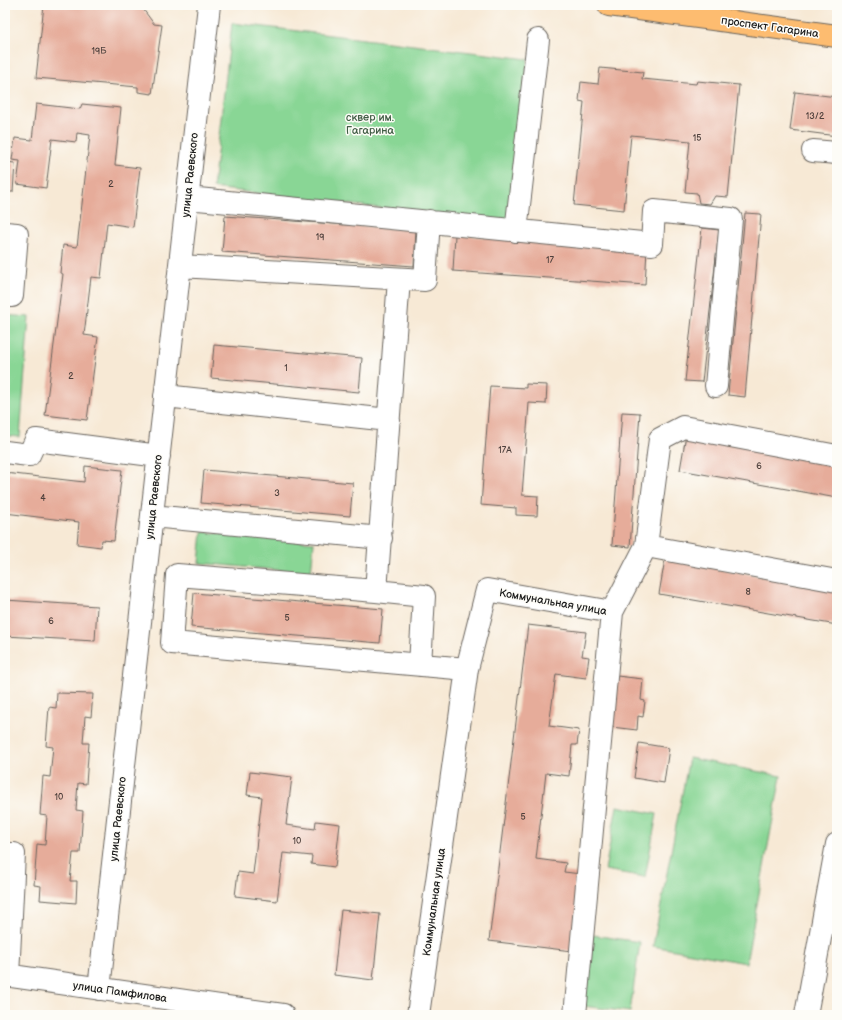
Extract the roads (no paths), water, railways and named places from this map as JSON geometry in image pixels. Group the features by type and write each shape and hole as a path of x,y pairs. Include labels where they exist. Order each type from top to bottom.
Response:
{"main road":[{"name":"проспект Гагарина","path":"609,5 837,36"}],"street":[{"name":"улица Раевского","path":"99,989 209,5"},
{"path":"516,231 538,40"},
{"path":"813,151 837,153"},
{"path":"188,198 652,244 654,211 731,219 716,386"},
{"path":"180,266 425,280 429,221"},
{"path":"5,233 17,234 12,296 5,296"},
{"path":"376,591 399,279"},
{"path":"165,396 389,420"},
{"name":"Коммунальная улица","path":"418,1015 467,669 487,590 612,612 646,546 660,439 683,427 837,456"},
{"path":"5,452 29,455 36,440 159,456"},
{"path":"152,516 381,538"},
{"path":"646,546 837,581"},
{"path":"420,665 424,596 177,575 172,643 420,665 467,669"},
{"path":"575,1015 612,612"},
{"path":"140,625 173,628"},
{"path":"806,1015 831,915 837,844"},
{"path":"5,854 14,854 8,918 7,976"},
{"name":"улица Памфилова","path":"7,976 283,1015"}],"park label":[{"name":"сквер им. Гагарина","path":"370,123"}]}
